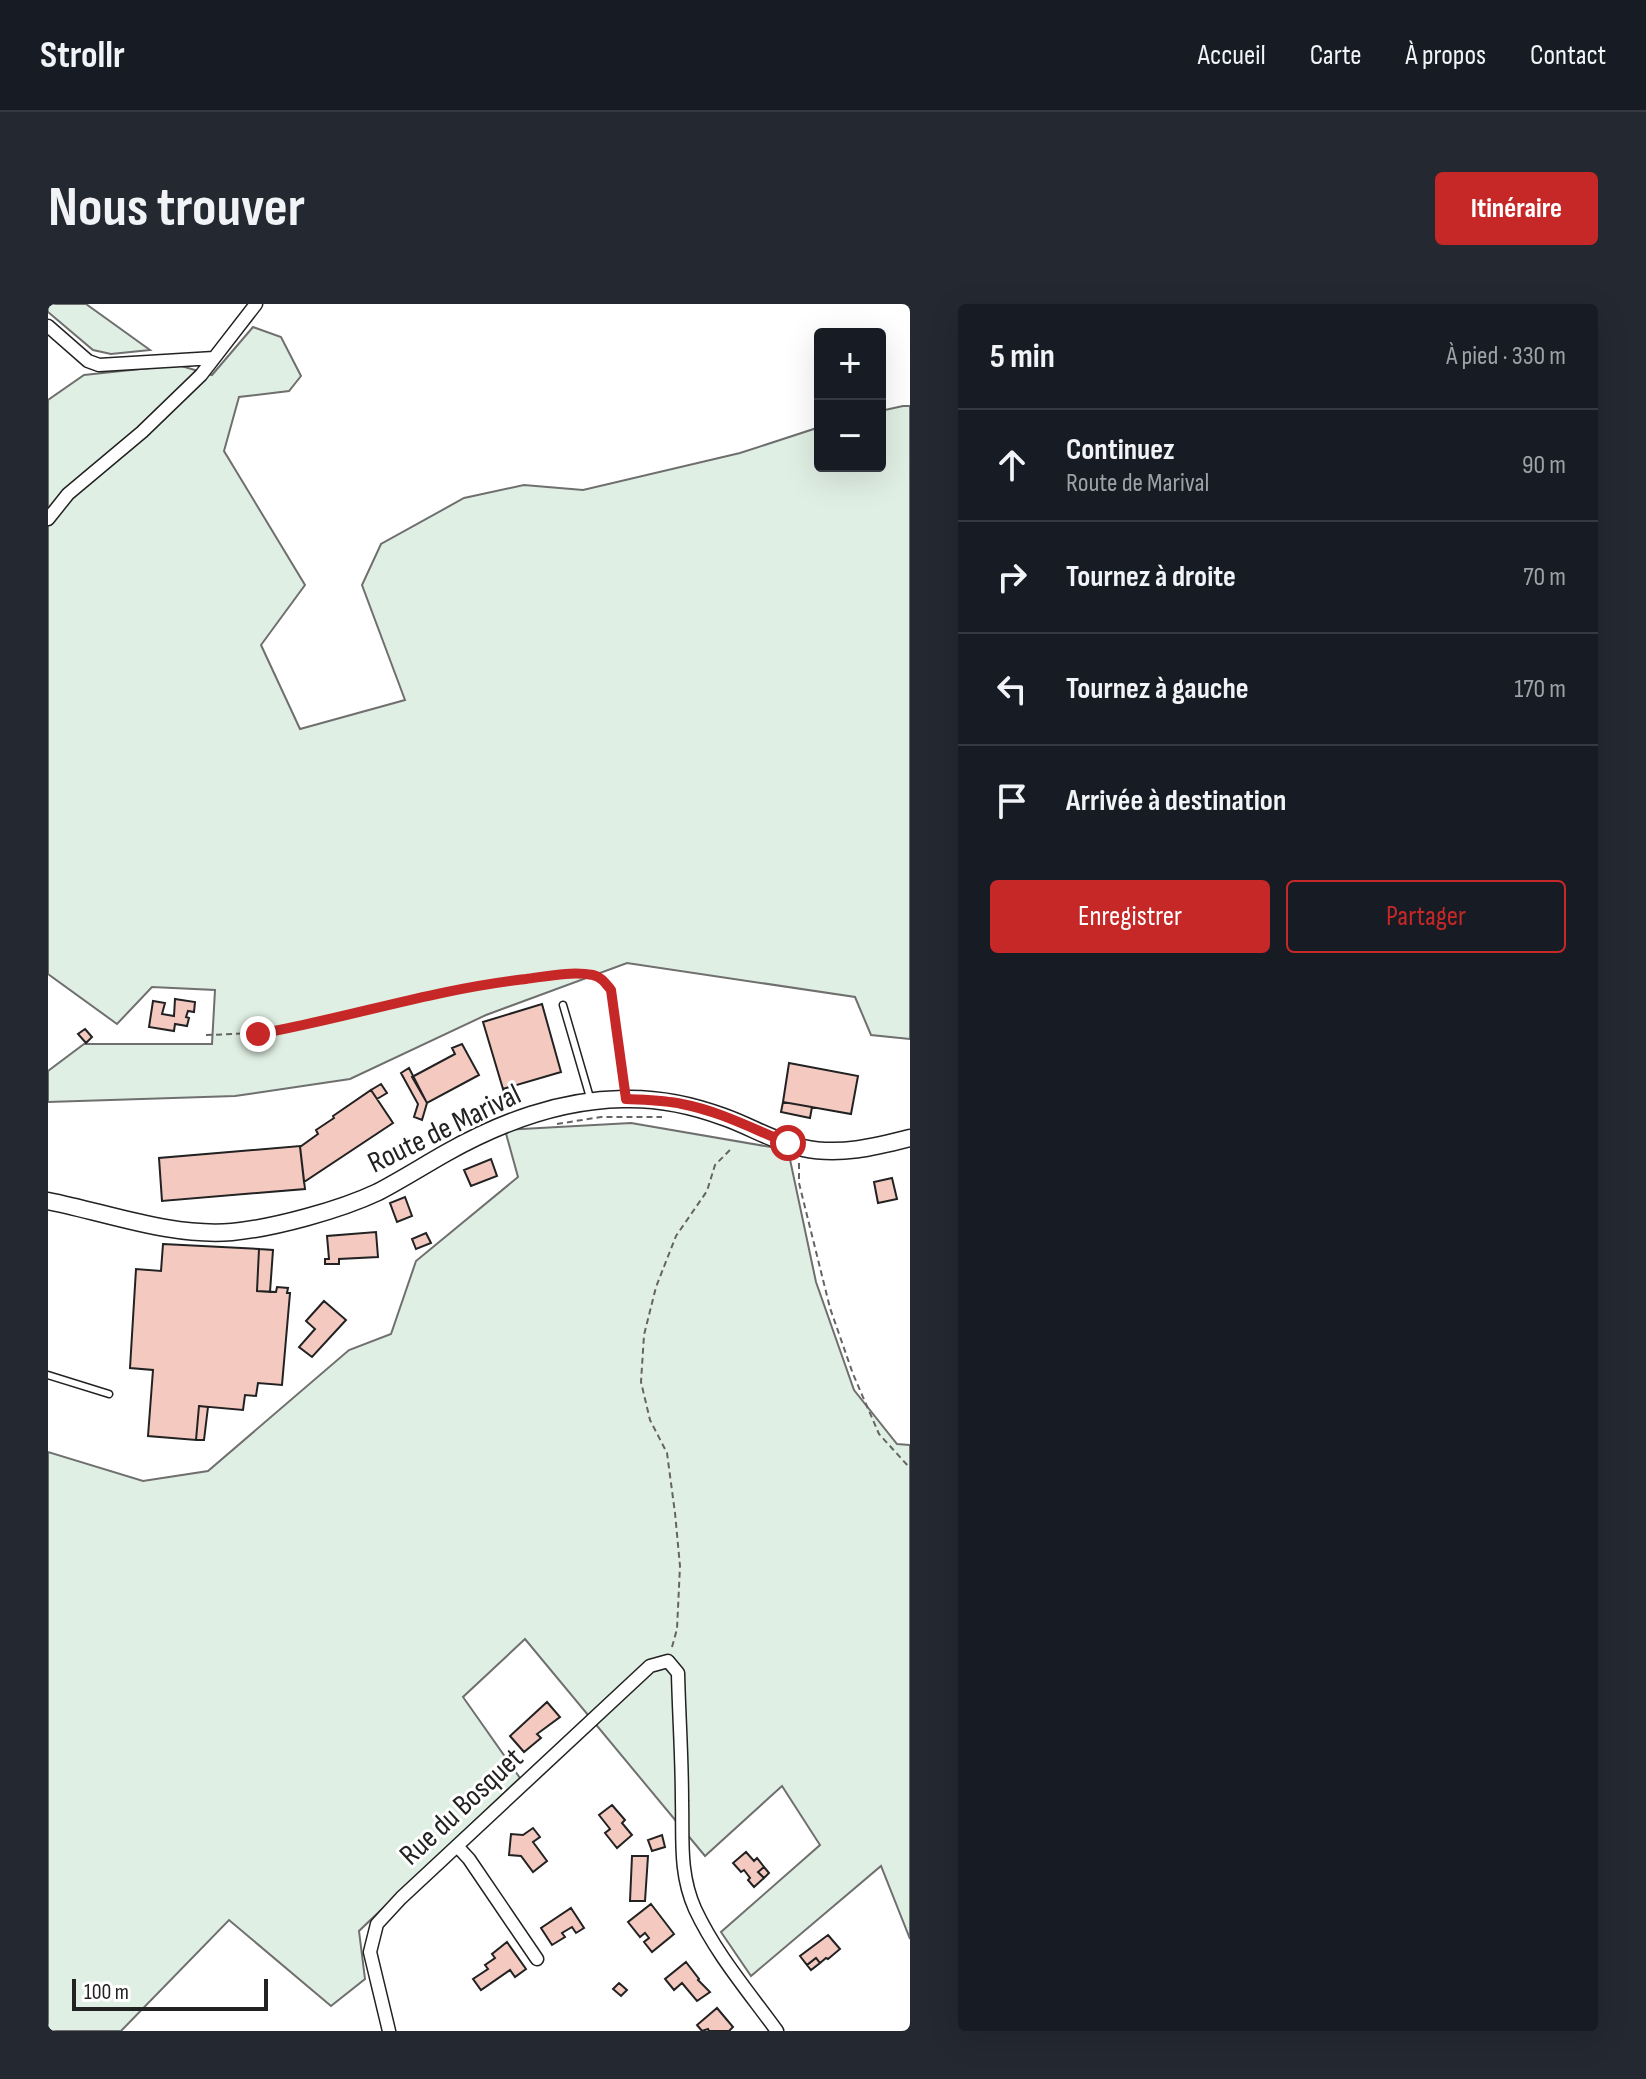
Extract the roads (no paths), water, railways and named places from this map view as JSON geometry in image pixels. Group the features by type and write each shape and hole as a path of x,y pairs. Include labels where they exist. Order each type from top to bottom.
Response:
{"main road":[{"name":"Route de Marival","path":"48,1201 173,1230 218,1233 252,1230 357,1201 474,1139 528,1115 591,1101 655,1100 700,1109 804,1148 827,1151 858,1150 910,1138"}],"street":[{"path":"48,519 68,494 142,432 201,375 256,304"},
{"path":"48,326 88,361 99,365 214,358"},
{"name":"Rue du Bosquet","path":"389,2031 370,1952 377,1924 401,1898 650,1666 668,1661 678,1673 681,1855 687,1885 695,1909 733,1975 777,2031"},
{"path":"457,1846 537,1959"}],"lane":[{"path":"563,1005 591,1101"},
{"path":"48,1375 109,1394"}]}
